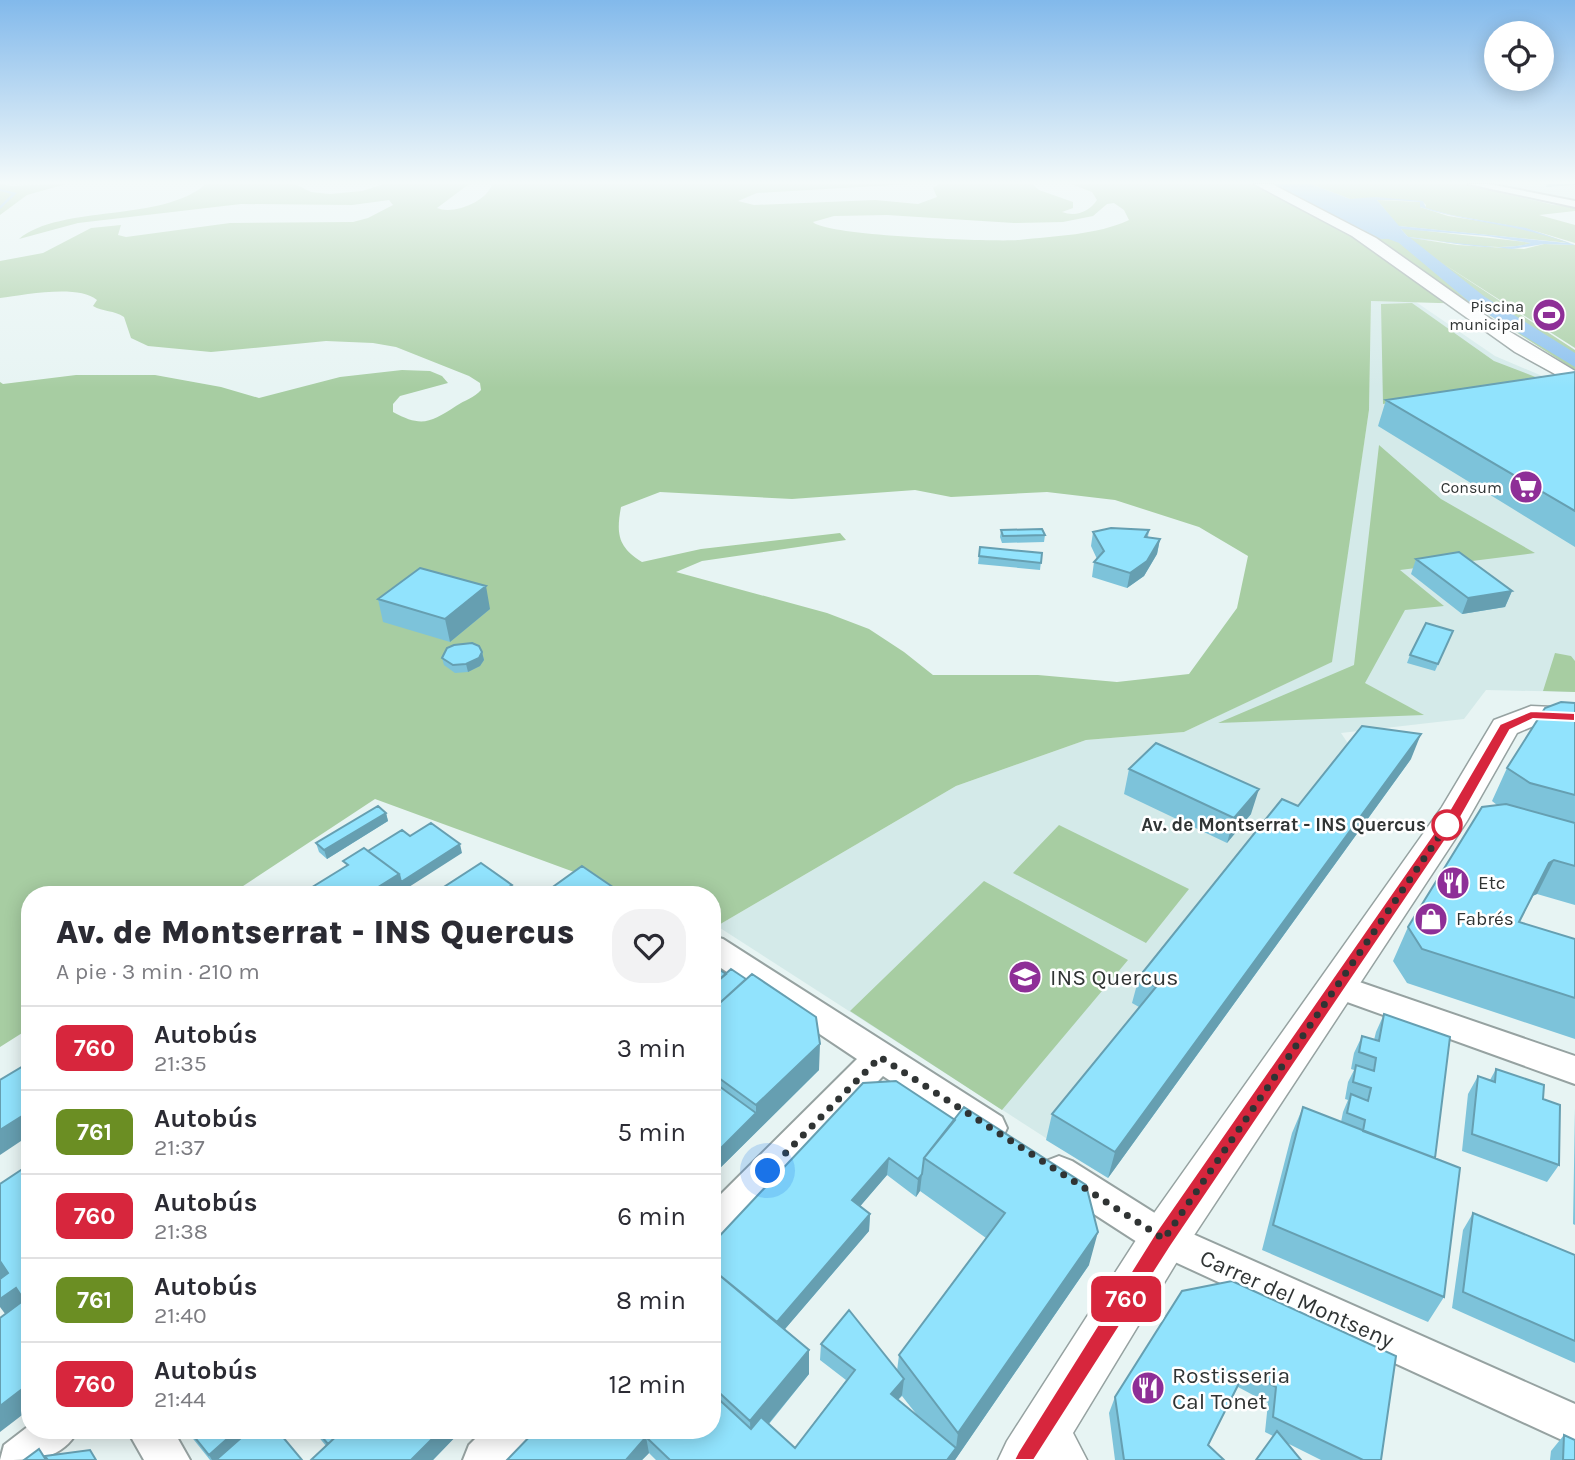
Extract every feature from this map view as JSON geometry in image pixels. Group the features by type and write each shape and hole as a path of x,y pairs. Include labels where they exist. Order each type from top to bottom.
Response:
{"street":[{"path":"1386,252 1476,317 1555,369 1575,379"},
{"path":"1042,1452 1164,1239 1336,986 1467,817 1505,727 1531,715 1575,717"},
{"name":"Carrer del Montseny","path":"721,953 1164,1239 1575,1425"},
{"path":"1336,986 1575,1070"},
{"path":"721,1219 880,1057"},
{"path":"19,1460 46,1439"},
{"path":"154,1439 169,1460"},
{"path":"484,1460 505,1439"}],"shaded area":[{"name":"INS Quercus","path":"1371,301 1416,302 1495,356 1575,390 1575,692 1486,690 1464,719 1341,733 1353,751 1411,759 1108,1178 721,929 721,924 956,786 1086,740 1184,732 1331,662 1369,410"}],"green space":[{"path":"1575,252 1575,348 1439,261 1575,350 1575,370 1472,304 1371,301 1369,410 1332,662 1184,732 1086,740 956,786 721,924 721,886 612,886 375,799 243,886 21,886 21,1034 0,1047 0,382 3,384 76,375 155,375 221,387 259,398 340,377 402,370 430,371 442,376 448,383 400,396 393,404 393,412 419,421 440,416 481,390 480,383 469,376 396,347 326,341 211,352 148,346 131,338 124,317 93,306 97,300 88,295 50,292 0,298 0,261 43,253","holes":["915,490 951,497 1047,492 1115,500 1199,527 1248,556 1237,608 1189,674 1117,682 1038,675 933,675 869,629 827,613 676,572 702,561 846,540 840,533 701,549 642,562 623,545 619,532 621,507 660,492 792,499"]},
{"path":"1412,303 1494,361 1538,378 1383,404 1381,304"},
{"path":"1379,445 1441,499 1535,553 1400,570 1444,606 1405,610 1365,683 1424,715 1218,723 1354,665"},
{"path":"1555,653 1571,656 1575,661 1575,692 1543,691"},
{"path":"1059,825 1189,889 1146,943 1013,873"},
{"path":"984,881 1128,960 1002,1110 850,1011"}],"building":[{"name":"Consum","path":"1575,372 1575,511 1386,400"},
{"path":"1111,528 1149,530 1145,537 1160,539 1147,561 1130,573 1094,562 1104,551 1093,532"},
{"path":"1042,529 1045,535 1003,536 1001,530"},
{"path":"980,547 1042,553 1041,563 979,556"},
{"path":"1459,552 1512,591 1468,598 1416,559"},
{"path":"420,568 486,586 445,619 378,599"},
{"path":"1426,623 1453,631 1438,664 1410,655"},
{"path":"472,643 479,646 482,652 479,658 466,664 453,665 442,658 447,648"},
{"path":"1561,702 1575,703 1575,795 1530,783 1507,768 1545,708"},
{"path":"1362,726 1421,734 1115,1152 1052,1114 1156,987 1139,977 1282,799 1298,806"},
{"path":"1156,743 1259,789 1234,818 1129,769"},
{"path":"1506,804 1575,823 1575,866 1554,860 1549,863 1519,922 1575,939 1575,998 1422,949 1408,927 1482,807"},
{"path":"378,806 386,813 324,850 316,843"},
{"path":"431,823 460,844 401,882 399,874 368,851 402,830 410,836"},
{"path":"364,848 399,874 380,886 314,886 348,865 343,861"},
{"path":"481,863 512,885 511,886 445,886"},
{"path":"582,866 611,886 554,886"},
{"path":"731,969 746,979 721,1002 721,978"},
{"path":"752,974 816,1017 820,1044 756,1105 721,1080 721,1002"},
{"path":"1384,1014 1450,1037 1435,1158 1363,1131 1365,1120 1347,1113 1351,1094 1368,1101 1371,1088 1353,1082 1356,1065 1374,1071 1376,1058 1359,1052 1362,1036 1379,1041"},
{"path":"21,1067 21,1117 0,1130 0,1080"},
{"path":"1496,1069 1544,1085 1543,1099 1560,1105 1559,1165 1472,1134 1478,1076 1495,1082"},
{"path":"896,1081 955,1120 924,1158 922,1174 918,1179 889,1158 852,1200 870,1214 777,1322 721,1276 721,1234 863,1083"},
{"path":"721,1088 756,1113 721,1148"},
{"path":"964,1107 1086,1185 1098,1232 958,1433 899,1355 1005,1213 924,1158"},
{"path":"1303,1107 1460,1168 1444,1297 1273,1225"},
{"path":"21,1170 21,1296 16,1288 0,1299 0,1279 8,1273 0,1261 0,1184"},
{"path":"1473,1213 1575,1255 1575,1341 1463,1292"},
{"path":"721,1277 809,1350 750,1421 721,1394"},
{"path":"1232,1281 1396,1356 1381,1460 1363,1460 1273,1417 1276,1387 1245,1371 1208,1445 1224,1460 1124,1460 1115,1397 1182,1291"},
{"path":"21,1302 21,1390 0,1406 0,1318"},
{"path":"849,1310 904,1379 891,1394 956,1448 947,1460 670,1460 648,1439 721,1439 721,1401 751,1429 761,1417 795,1448 855,1370 821,1344"},
{"path":"1277,1431 1301,1460 1256,1460"},
{"path":"1564,1435 1575,1440 1575,1460 1563,1460"},
{"path":"196,1439 227,1439 209,1455"},
{"path":"240,1439 284,1439 302,1460 216,1460"},
{"path":"333,1439 432,1439 411,1460 311,1460"},
{"path":"527,1439 644,1439 626,1460 507,1460"},
{"path":"39,1449 46,1460 24,1460"},
{"path":"90,1450 96,1460 48,1460 45,1456"}],"waterway":[{"path":"1419,252 1479,301 1575,361"}],"bus line":[{"name":"760","path":"1026,1460 1164,1239 1455,813 1505,727 1531,715 1575,717"}],"place":[{"name":"Piscina municipal","path":"1549,315"},
{"name":"Consum","path":"1526,487"},
{"name":"Av. de Montserrat - INS Quercus","path":"1447,825"},
{"name":"Etc","path":"1453,883"},
{"name":"Fabrés","path":"1431,919"},
{"name":"INS Quercus","path":"1025,977"},
{"name":"Rostisseria Cal Tonet","path":"1148,1388"}],"route":[{"path":"768,1171 880,1057 1164,1239 1447,825"}]}
